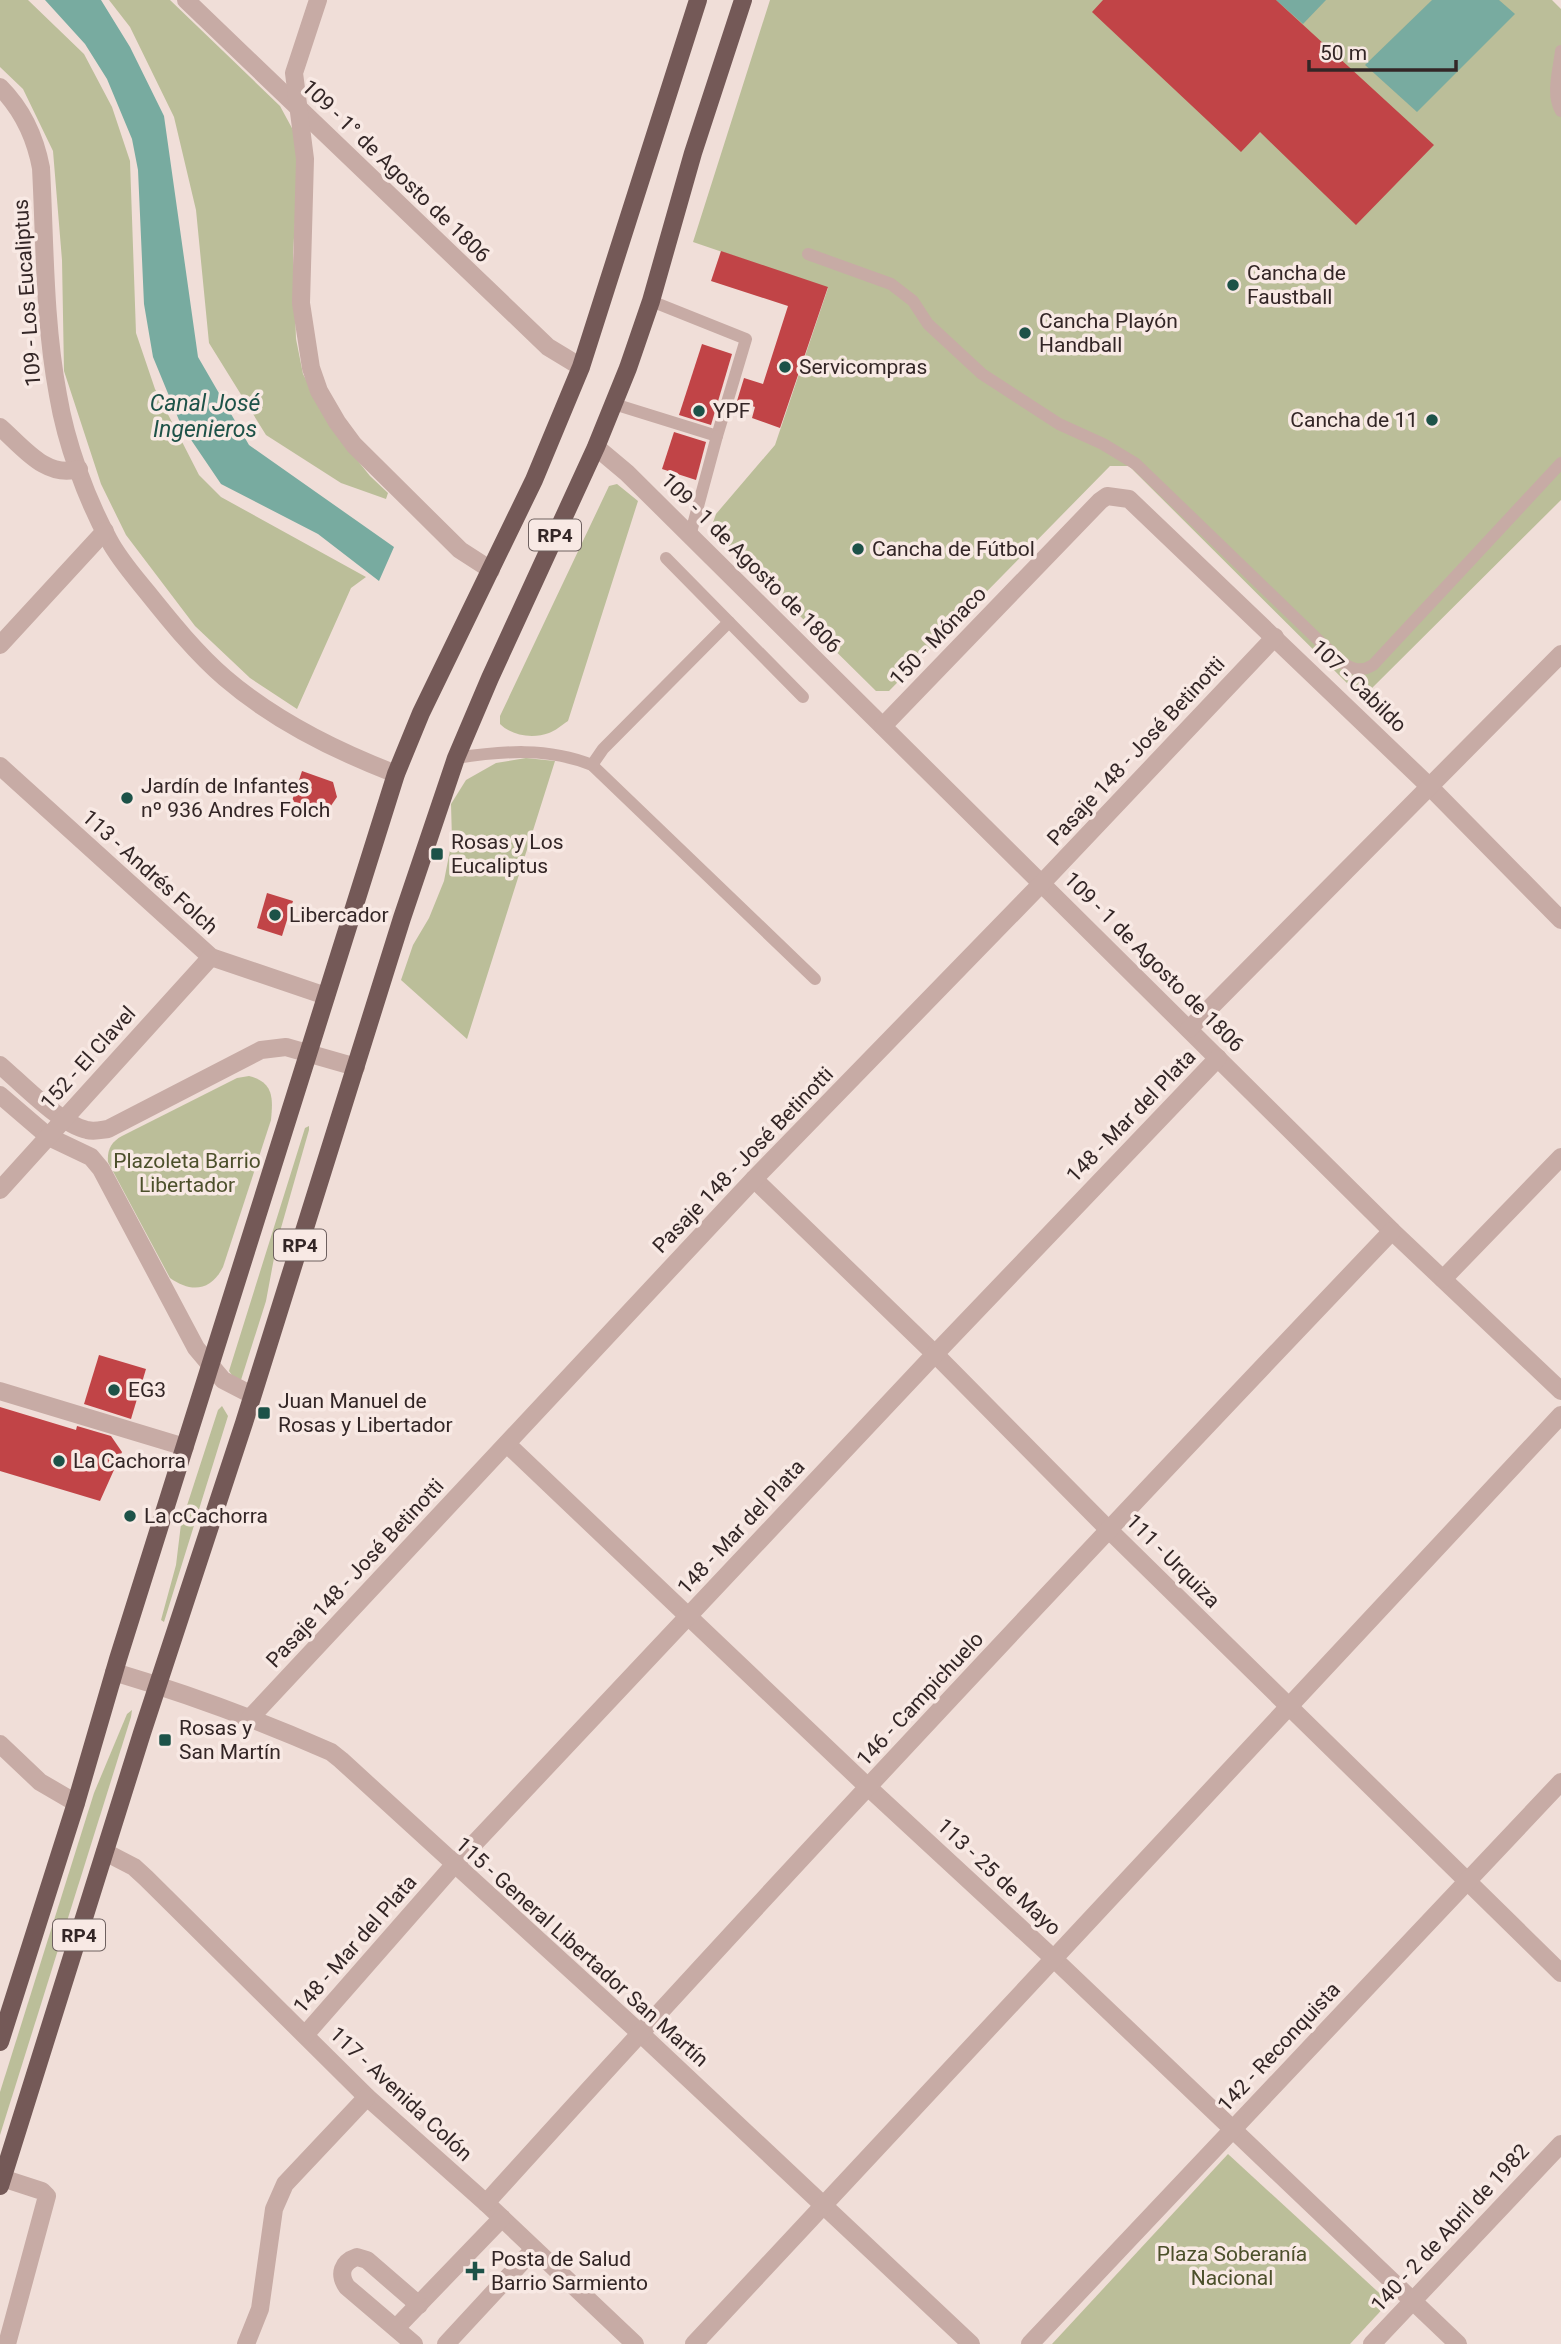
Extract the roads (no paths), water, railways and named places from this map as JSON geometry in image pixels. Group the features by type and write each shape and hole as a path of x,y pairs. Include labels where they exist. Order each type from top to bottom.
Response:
{"main road":[{"name":"RP4","path":"0,2042 397,774 421,713 534,480 581,367 698,0"},
{"name":"RP4","path":"1,2182 402,918 456,758 614,404 651,301 693,153 743,0"}],"street":[{"name":"109 - 1° de Agosto de 1806","path":"186,0 548,347 581,367"},
{"path":"318,0 293,73 305,159 301,303 310,368 319,391 354,445 460,550 491,570"},
{"name":"109 - Los Eucaliptus","path":"0,87 15,103 31,131 37,149 41,168 52,356 58,398 79,468 105,531 135,577 164,614 225,678 284,719 330,746 397,774"},
{"path":"0,427 40,462 56,471 79,468"},
{"name":"109 - 1 de Agosto de 1806","path":"596,447 627,473 1392,1231 1561,1391"},
{"name":"150 - Mónaco","path":"883,726 1100,501 1107,496 1117,496"},
{"name":"107 - Cabildo","path":"1117,496 1129,499 1138,506 1430,787 1561,920"},
{"path":"0,645 105,531"},
{"name":"Pasaje 148 - José Betinotti","path":"250,1718 754,1179 1042,883 1275,637"},
{"name":"148 - Mar del Plata","path":"1189,1029 1561,654"},
{"name":"113 - Andrés Folch","path":"0,766 211,957 326,996"},
{"name":"152 - El Clavel","path":"0,1190 211,957"},
{"path":"0,1065 64,1118 86,1130 108,1129 261,1050 286,1047 356,1067"},
{"name":"148 - Mar del Plata","path":"304,2035 454,1866 935,1354 1218,1058"},
{"path":"0,1095 49,1137 91,1157 101,1169 196,1348 223,1380 252,1395"},
{"path":"1443,1279 1561,1157"},
{"name":"111 - Urquiza","path":"754,1179 935,1354 1288,1707 1561,1973"},
{"name":"146 - Campichuelo","path":"486,2203 639,2033 1108,1529 1392,1231"},
{"path":"0,1391 185,1447"},
{"path":"694,2344 1561,1415"},
{"name":"113 - 25 de Mayo","path":"507,1444 869,1788 1233,2128 1458,2344"},
{"name":"115 - General Libertador San Martín","path":"114,1672 250,1718 331,1752 639,2033 971,2344"},
{"path":"0,1744 40,1782 76,1803"},
{"name":"142 - Reconquista","path":"1030,2344 1561,1782"},
{"name":"117 - Avenida Colón","path":"105,1852 134,1867 146,1878 367,2097 486,2203 635,2344"},
{"path":"246,2344 260,2309 274,2209 279,2194 285,2184 367,2097"},
{"name":"140 - 2 de Abril de 1982","path":"1372,2344 1561,2144"},
{"path":"1,2182 42,2191 47,2196 7,2344"},
{"path":"397,2328 502,2218"},
{"path":"446,2344 534,2249"},
{"path":"414,2344 347,2287 342,2272 347,2263 357,2257 367,2260 419,2305"}],"lane":[{"path":"1561,51 1557,95 1557,104 1561,111"},
{"path":"808,254 891,284 913,302 928,324 982,374 1059,424 1103,444 1136,464 1329,650 1356,670 1365,670 1373,665 1561,463"},
{"path":"651,301 746,339 690,536"},
{"path":"614,404 717,436"},
{"path":"666,558 803,697"},
{"path":"592,765 603,749 729,622"},
{"path":"456,758 490,752 524,751 558,754 592,765 815,979"}],"water":[{"name":"Canal José Ingenieros","path":"45,0 101,0 130,47 164,116 198,357 249,445 394,547 379,581 318,534 221,484 181,425 153,357 144,304 138,170 132,139 107,79 85,44"},
{"path":"1276,0 1326,0 1303,24"},
{"path":"1432,0 1499,0 1515,14 1417,112 1365,65"}],"place":[{"name":"Cancha de Faustball","path":"1233,285"},
{"name":"Cancha Playón Handball","path":"1025,333"},
{"name":"Servicompras","path":"785,367"},
{"name":"YPF","path":"699,411"},
{"name":"Cancha de 11","path":"1432,420"},
{"name":"Cancha de Fútbol","path":"858,549"},
{"name":"Jardín de Infantes nº 936 Andres Folch","path":"127,798"},
{"name":"Rosas y Los Eucaliptus","path":"437,854"},
{"name":"Libercador","path":"275,915"},
{"name":"EG3","path":"114,1390"},
{"name":"Juan Manuel de Rosas y Libertador","path":"264,1413"},
{"name":"La Cachorra","path":"59,1461"},
{"name":"La cCachorra","path":"130,1516"},
{"name":"Rosas y San Martín","path":"165,1740"},
{"name":"Posta de Salud Barrio Sarmiento","path":"475,2271"}],"park label":[{"name":"Plazoleta Barrio Libertador","path":"187,1173"},
{"name":"Plaza Soberanía Nacional","path":"1232,2266"}]}
